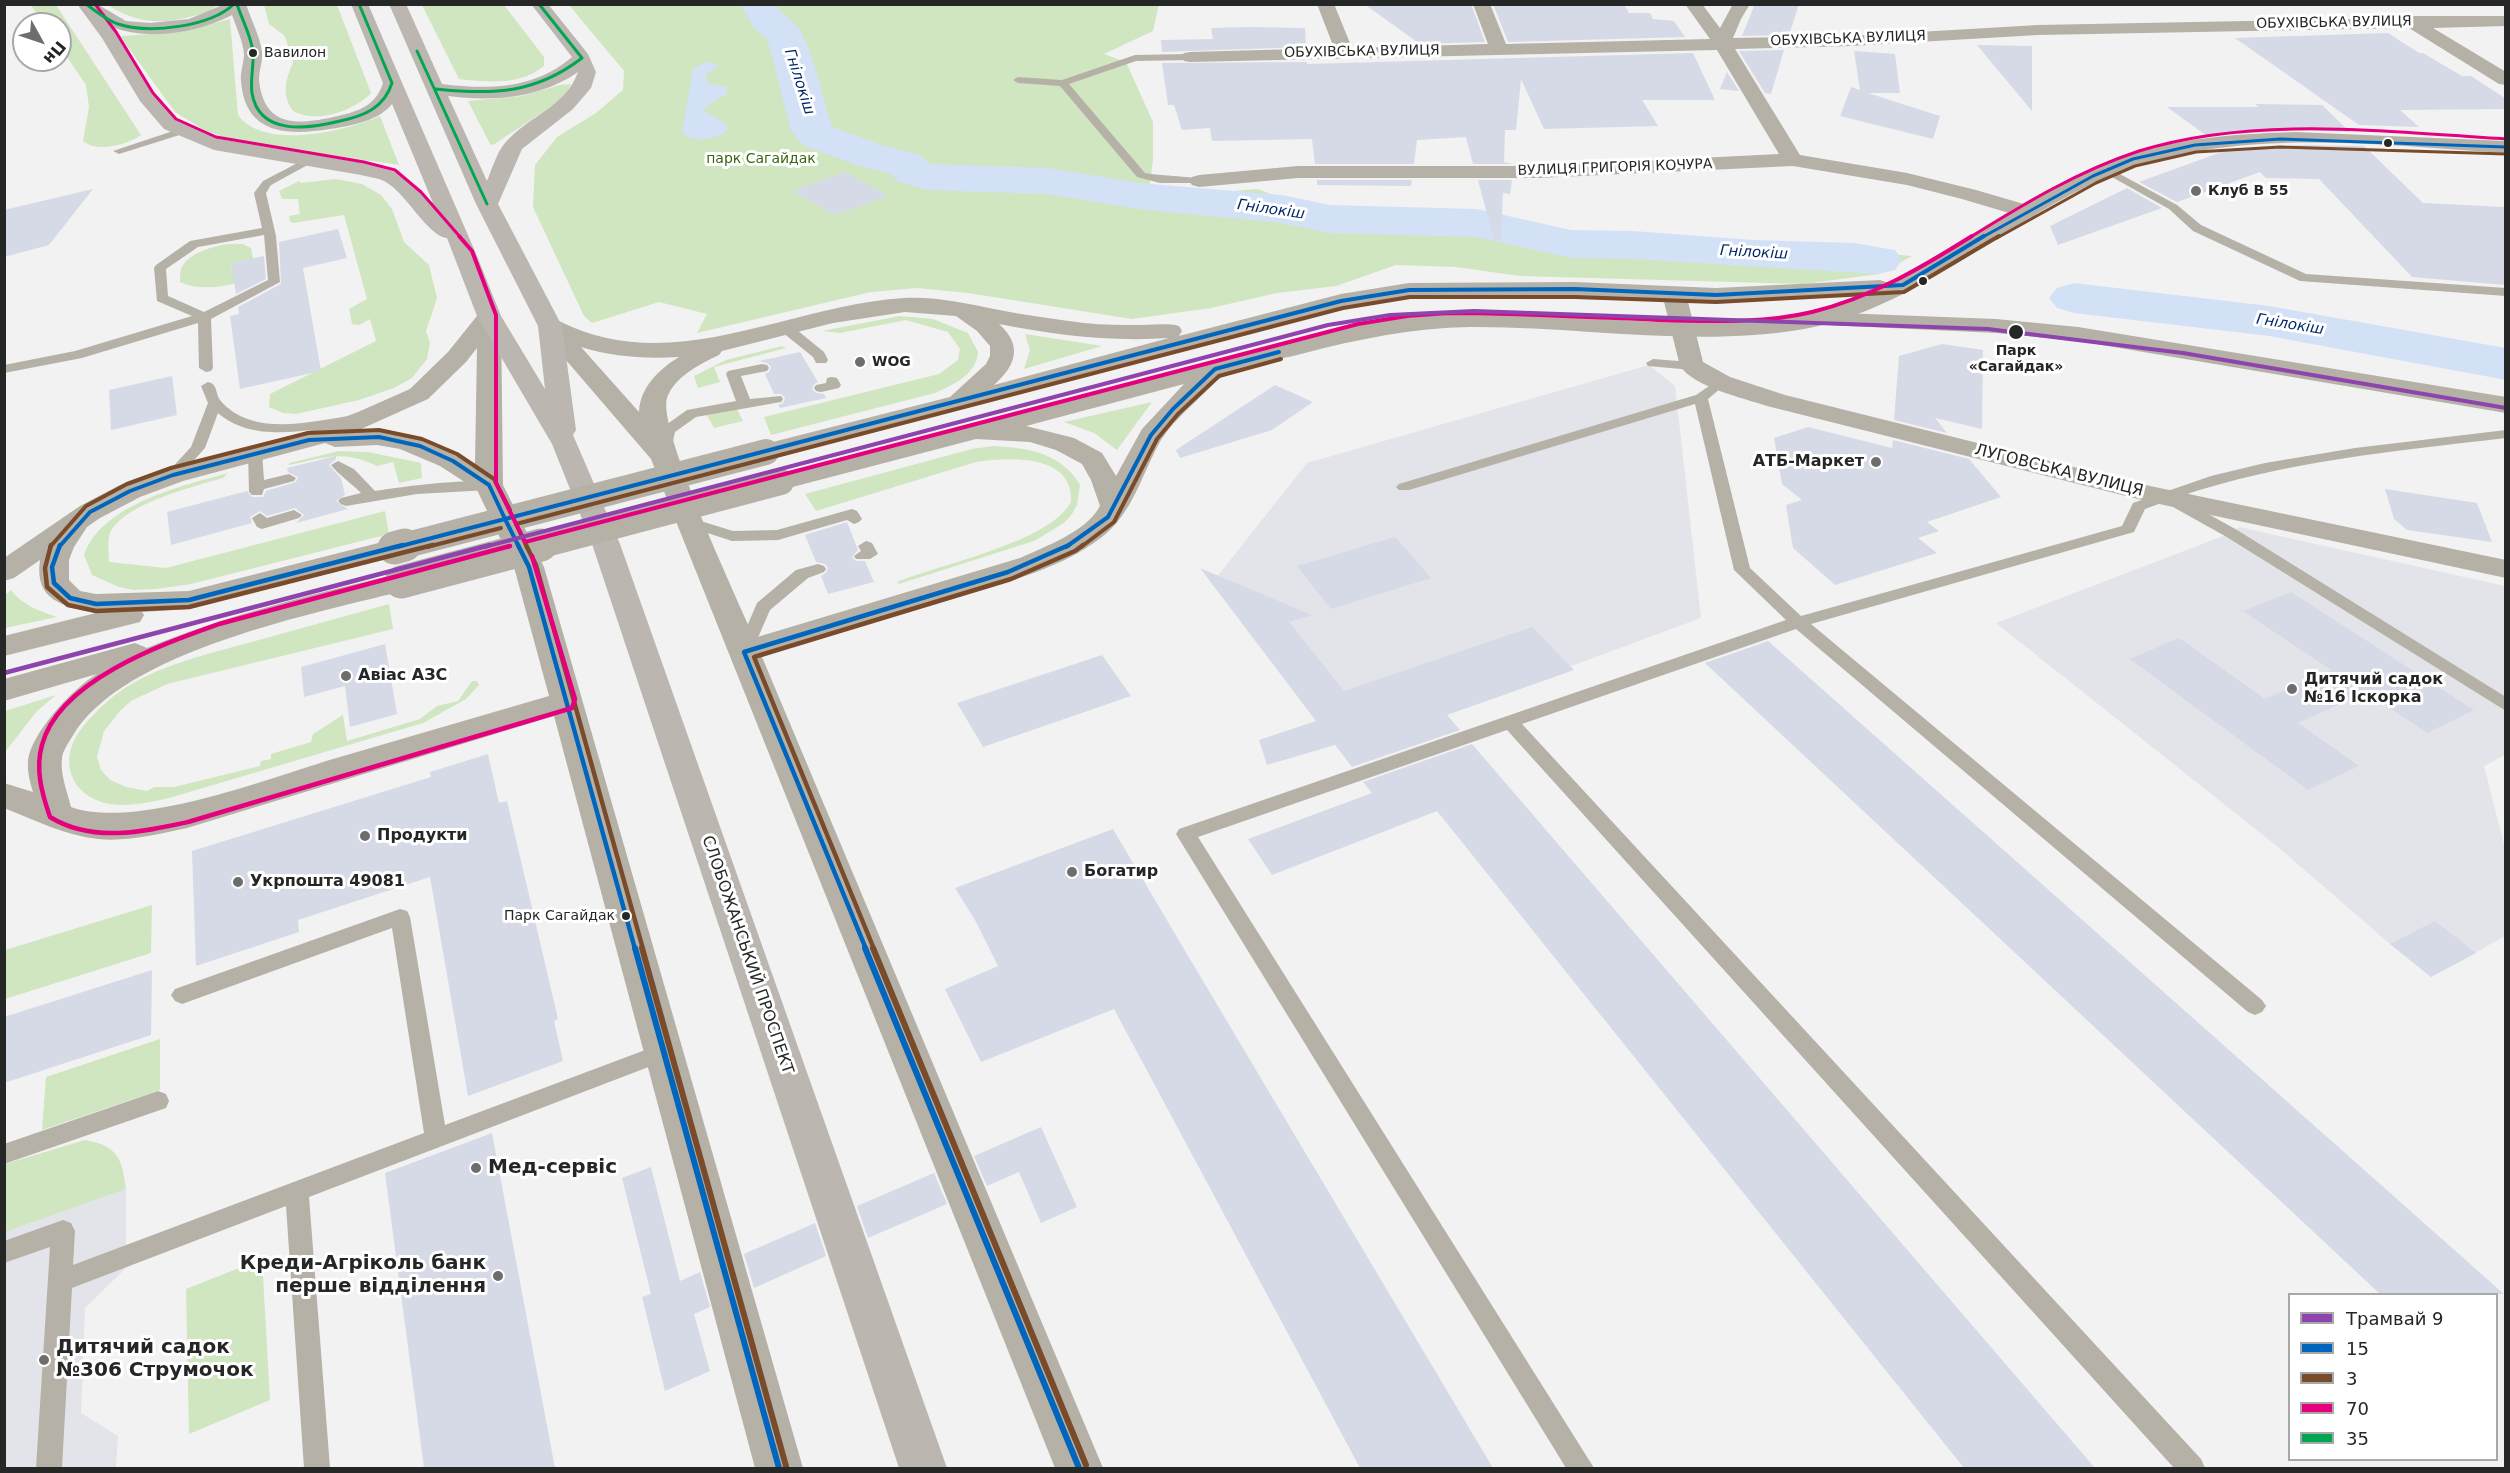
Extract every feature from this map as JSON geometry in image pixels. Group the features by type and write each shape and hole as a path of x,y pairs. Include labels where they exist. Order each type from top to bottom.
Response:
{"main road":[{"path":"85,4 122,25 159,28 206,21 232,8 235,4 253,54 250,71 255,104 259,114 267,121 296,126 342,122 362,116 381,106 389,94 392,83"},
{"path":"85,4 110,36 147,97 164,118 182,131 214,144 363,169 392,177 416,197 466,256"},
{"name":"СЛОБОЖАНСЬКИЙ ПРОСПЕКТ","path":"359,4 466,256 489,316 565,444 606,544 923,1468"},
{"name":"СЛОБОЖАНСЬКИЙ ПРОСПЕКТ","path":"397,4 487,204 550,326 664,457 1079,1468"},
{"path":"487,204 513,146 566,105 582,88 587,72 582,58 539,4"},
{"path":"1324,4 1345,53"},
{"path":"1481,4 1499,49"},
{"path":"1693,4 1722,43 1793,160"},
{"path":"1722,43 1732,19 1742,4"},
{"path":"2383,4 2505,81"},
{"name":"ОБУХІВСЬКА ВУЛИЦЯ","path":"1190,57 1850,41 2038,30 2411,21 2505,21"},
{"path":"436,89 469,94 530,87 573,68 582,58"},
{"path":"1815,320 1864,305 1903,285 2026,212 2106,170 2133,159 2161,152 2232,141 2280,139 2363,140 2503,149"},
{"name":"ВУЛИЦЯ ГРИГОРІЯ КОЧУРА","path":"1199,181 1298,172 1538,172 1793,160 1907,179 1969,194 2026,212"},
{"path":"4,646 953,404 1341,301 1409,290 1564,289 1674,294 1765,294 1903,285"},
{"path":"1674,294 1692,366"},
{"path":"550,326 599,345 655,351 722,344 882,307 906,305 948,308 1081,330 1134,334 1276,317"},
{"path":"948,308 985,324 998,333 1002,348 1000,364 986,380 953,404"},
{"path":"4,572 90,512 130,491 173,475 255,452 309,440 367,418 419,394 457,357 489,316"},
{"name":"СЛОБОЖАНСЬКИЙ ПРОСПЕКТ","path":"489,316 489,485 529,567 779,1468"},
{"path":"4,690 401,582 1359,331 1424,322 1491,321 1682,328 1767,326 1815,320 1996,326 2067,332 2505,405"},
{"name":"СЛОБОЖАНСЬКИЙ ПРОСПЕКТ","path":"550,326 565,444"},
{"path":"664,457 652,410 661,386 686,362 722,344"},
{"name":"ЛУГОВСЬКА ВУЛИЦЯ","path":"1692,366 1711,390 1776,401 2166,497 2505,569"},
{"path":"744,652 809,630 1021,568 1086,536 1108,517 1151,435 1173,409 1215,369"},
{"path":"976,431 1032,434 1065,444 1092,459 1105,480 1114,506"},
{"path":"309,440 379,437 420,446 453,461 489,485"},
{"path":"90,512 70,531 57,549 52,567 54,583 70,598 96,604 189,600"},
{"path":"56,813 45,773 46,753 56,731 81,702 118,675 210,633"},
{"path":"4,795 71,820 112,826 144,824 187,815 568,701"}],"lane":[{"path":"1018,80 1063,83 1135,58 1190,57"},
{"path":"1063,83 1142,175 1160,180 1199,181"},
{"path":"120,151 182,131"},
{"path":"4,369 77,355 204,317 273,282 269,230 260,193 267,183 309,160"},
{"path":"2106,170 2173,207 2197,228 2304,278 2505,292"},
{"path":"204,317 162,298 160,268 194,244 269,230"},
{"path":"204,317 206,368"},
{"path":"787,329 820,357 804,358"},
{"path":"1653,363 1692,366"},
{"path":"744,403 733,374 762,368"},
{"path":"208,386 215,403 247,424 264,427 367,418"},
{"path":"1404,487 1711,390 1714,455 1742,570 1798,622 2255,1006"},
{"path":"664,457 668,430 692,412 776,399"},
{"path":"173,475 198,448 215,403"},
{"path":"1581,1468 1186,834 1798,622 2129,529 2138,506 2166,497 2263,468 2374,449 2505,434"},
{"path":"255,452 257,489 289,478"},
{"path":"338,465 349,472 371,495"},
{"path":"346,501 371,495 433,488 489,485"},
{"path":"2166,497 2231,532 2505,705"},
{"path":"691,523 732,536 778,535 852,514 854,519"},
{"path":"260,518 262,524 294,515"},
{"path":"744,652 763,607 802,573 818,569"},
{"path":"1509,721 2192,1468"},
{"path":"182,995 400,917 436,1138"},
{"path":"60,1281 664,1052"},
{"path":"4,1154 158,1101"},
{"path":"297,1191 317,1468"},
{"path":"4,1252 63,1231 49,1468"}],"shaded area":[{"path":"1649,365 1675,386 1701,618 1344,750 1216,578 1307,463"},
{"name":"Дитячий садок №16 Іскорка","path":"2239,527 2505,586 2505,755 2484,766 2505,848 2505,936 2431,977 2278,847 1996,623 2231,533"},
{"name":"Дитячий садок №306 Струмочок","path":"126,1189 126,1268 85,1308 81,1413 118,1436 116,1468 5,1468 4,1232"}],"green space":[{"name":"парк Сагайдак","path":"1159,4 1153,31 1104,54 1126,62 1153,122 1153,159 1149,191 1185,195 1258,189 1293,203 1366,220 1472,227 1594,242 1736,242 1912,256 1879,274 1803,284 1520,276 1456,267 1396,265 1336,286 1277,293 1211,308 1132,319 968,293 917,288 871,292 697,333 707,314 659,302 592,323 584,316 533,207 535,165 557,137 596,113 623,90 624,71 569,5"},
{"path":"31,5 56,5 61,12 36,12"},
{"path":"108,5 217,5 203,13 181,19 149,21 128,16"},
{"path":"264,5 337,5 371,93 355,105 335,114 313,116 293,111 287,99 286,87 293,63 285,36 269,24"},
{"path":"422,5 504,5 544,57 544,66 525,77 514,80 459,79"},
{"path":"230,19 238,115 250,126 266,132 306,135 347,127 380,116 399,165 232,140 204,130 175,112 120,36 181,32"},
{"path":"72,29 141,135 125,143 103,147 89,145 83,141 89,107 86,85 72,65"},
{"path":"571,84 564,98 493,145 490,144 468,101 522,96"},
{"path":"336,179 362,184 381,195 392,209 404,242 429,265 437,298 426,331 430,343 427,359 412,378 394,388 359,400 296,414 283,413 269,407 270,394 376,341 370,319 359,325 352,324 349,309 367,299 344,215 293,223 289,216 300,214 298,199 282,199 279,191 299,181 301,183"},
{"path":"227,244 243,244 251,248 253,259 231,263 232,270 249,280 223,286 205,287 180,282 181,268 185,262 209,248"},
{"path":"900,316 933,319 968,333 978,352 973,367 962,378 935,393 771,435 764,417 939,374 958,360 960,349 948,332 906,320 840,333 822,331"},
{"path":"1025,334 1102,346 1024,369 1030,350"},
{"path":"782,346 786,348 714,367 720,382 698,388 694,376 726,360"},
{"path":"1152,402 1117,450 1094,433 1064,422"},
{"path":"737,409 743,421 714,428 707,415"},
{"path":"994,446 1019,448 1043,454 1064,466 1080,485 1077,505 1072,514 1064,523 1034,541 899,584 897,582 993,550 1041,529 1059,516 1071,502 1069,486 1062,474 1051,466 1037,462 989,460 816,511 805,494 972,449"},
{"path":"339,451 368,452 421,463 422,478 399,483 393,462 377,466 343,456 289,465 289,463"},
{"path":"228,473 223,478 161,498 129,513 117,523 110,533 109,562 166,568 385,511 389,534 191,584 156,589 134,590 119,587 92,575 84,555 93,537 108,522 125,510 167,491"},
{"path":"11,590 26,604 57,617 5,628 5,595"},
{"path":"389,604 393,629 167,684 131,701 104,731 97,757 101,770 110,780 126,787 147,791 154,787 174,787 260,766 261,761 271,759 271,754 311,742 313,734 343,715 347,741 420,719 437,706 458,701 472,681 477,681 479,685 466,699 423,723 155,801 125,805 110,804 87,795 73,778 70,756 79,732 114,695 142,678 186,660"},
{"path":"56,695 37,711 5,752 5,711"},
{"path":"152,905 151,953 5,999 5,950"},
{"path":"160,1039 160,1090 42,1130 46,1077"},
{"path":"85,1140 105,1146 116,1155 123,1169 126,1189 5,1232 5,1164"},
{"path":"262,1259 270,1400 189,1434 186,1289"}],"water":[{"path":"708,62 719,66 707,74 706,80 708,83 726,87 728,93 707,106 704,111 725,123 728,128 713,138 692,138 682,132 693,68"}],"building":[{"path":"1364,4 1471,4 1485,42 1420,44"},
{"path":"1493,4 1624,4 1629,13 1650,13 1653,19 1674,21 1685,37 1508,42"},
{"path":"1755,4 1799,4 1789,35 1742,36"},
{"path":"1211,28 1305,28 1306,47 1162,52 1161,40 1213,39"},
{"path":"2388,33 2462,76 2471,76 2505,98 2505,109 2400,110 2419,127 2359,125 2235,38"},
{"path":"1977,45 2032,46 2032,111"},
{"path":"1784,50 1771,94 1765,93 1739,51"},
{"path":"1854,51 1895,54 1900,93 1868,93 1940,116 1933,139 1840,116 1851,87 1860,90"},
{"path":"1693,53 1715,100 1642,100 1658,126 1544,129 1521,79 1516,130 1505,130 1504,162 1513,164 1473,164 1466,137 1417,140 1414,164 1315,164 1312,139 1212,141 1210,128 1182,130 1174,105 1168,105 1162,63 1307,62 1307,64"},
{"path":"1727,72 1739,91 1720,89"},
{"path":"2255,104 2322,105 2350,132 2295,130 2207,136 2167,107 2259,107"},
{"path":"2301,145 2364,146 2423,203 2505,207 2505,285 2412,277 2319,179 2266,178 2260,172 2177,202 2139,182 2227,150"},
{"path":"845,172 888,196 835,215 792,191"},
{"path":"1317,180 1412,180 1411,186 1317,185"},
{"path":"1478,180 1512,180 1510,194 1503,193 1501,240 1494,240"},
{"path":"2127,188 2162,208 2058,245 2050,226"},
{"path":"93,189 49,245 4,257 4,210"},
{"path":"338,229 347,258 303,268 321,371 240,389 230,316 239,314 238,307 281,284 279,242"},
{"path":"264,256 266,279 236,294 231,263"},
{"path":"1942,344 1983,350 1982,429 1935,418 1947,433 1894,420 1899,356"},
{"path":"800,352 818,382 812,389 816,393 824,394 826,398 780,408 778,405 783,403 785,398 781,394 774,394 765,374 771,367 759,361"},
{"path":"172,376 177,415 111,430 109,390"},
{"path":"1275,385 1313,402 1272,430 1180,458 1176,450"},
{"path":"1808,427 1892,448 1893,440 1969,459 2001,497 1927,522 1939,531 1918,538 1937,553 1835,585 1793,548 1786,505 1802,500 1782,484 1774,438"},
{"path":"336,456 336,459 329,465 341,478 345,495 336,501 348,509 296,523 304,515 295,508 267,516 260,511 250,517 252,523 171,545 167,512 247,491 252,497 263,497 266,491 296,482 298,477 288,472 287,468"},
{"path":"2385,489 2477,503 2492,542 2407,530 2394,519"},
{"path":"847,522 858,550 852,557 856,561 865,561 874,582 828,594 821,576 828,568 825,564 816,562 805,535"},
{"path":"1395,537 1431,578 1331,609 1297,566"},
{"path":"1200,568 1312,615 1289,622 1344,691 1532,627 1574,670 1447,715 1460,730 1352,767 1335,745 1267,765 1259,740 1316,721"},
{"path":"2291,592 2474,710 2427,733 2366,692 2298,723 2359,766 2308,790 2130,659 2179,638 2265,699 2331,670 2243,611"},
{"path":"1768,641 2504,1294 2379,1293 1705,663"},
{"name":"Авіас АЗС","path":"385,644 397,714 350,727 345,686 304,697 301,667"},
{"path":"1102,655 1131,696 983,747 957,703"},
{"path":"1472,744 2095,1468 1964,1468 1437,811 1272,875 1248,839 1372,793 1363,782"},
{"path":"488,754 499,803 507,801 558,1019 554,1021 563,1061 468,1096 430,877 298,920 299,932 196,966 192,851 431,777 430,772"},
{"path":"1113,829 1493,1468 1360,1468 1114,1009 981,1062 945,989 998,966 975,920 955,888"},
{"path":"2435,921 2476,953 2431,977 2390,944"},
{"path":"152,970 151,1035 4,1083 4,1017"},
{"path":"1041,1127 1077,1207 1041,1223 1019,1172 987,1186 974,1156"},
{"path":"492,1133 555,1468 424,1468 385,1173"},
{"path":"651,1167 680,1281 700,1272 710,1307 694,1314 710,1371 665,1391 642,1297 651,1294 622,1178"},
{"path":"934,1173 947,1204 868,1238 857,1206"},
{"path":"815,1223 826,1256 754,1288 744,1254"}],"waterway":[{"name":"Гнілокіш","path":"758,4 769,23 782,32 788,45 812,130 816,135 874,157 903,163 914,173 927,177 1048,181 1139,196 1282,209 1330,219 1477,223 1571,244 1633,245 1878,260"},
{"name":"Гнілокіш","path":"2074,298 2269,321 2506,364"}],"tram line":[{"name":"9","path":"4,673 1328,325 1390,315 1495,311 1988,329 2183,353 2506,408"}],"transit line":[{"name":"35","path":"86,4 117,24 133,27 164,27 199,22 226,12 234,4"},
{"name":"70","path":"95,4 116,32 153,93 176,119 216,137 364,162 395,170 421,192 472,251 496,315 496,483 525,542 1358,324 1407,316 1448,313 1723,321 1758,320 1812,312 1849,301 1885,286 1920,268 2056,186 2091,169 2140,151 2191,139 2296,130 2348,130 2506,139"},
{"name":"35","path":"237,4 252,47 251,80 256,108 266,119 275,124 299,127 324,125 361,115 381,104 389,91 392,83 359,4"},
{"name":"35","path":"436,89 476,92 514,90 549,80 566,71 582,58 539,4"},
{"name":"35","path":"417,51 487,204"},
{"name":"15","path":"505,519 1341,301 1409,290 1575,289 1716,295 1903,285 2001,226 2093,176 2133,159 2195,145 2280,139 2506,147"},
{"name":"3","path":"786,1466 536,565 516,524 1343,308 1410,297 1575,297 1716,302 1904,292 2096,183 2135,166 2196,152 2280,147 2506,154"},
{"name":"15","path":"1079,1468 744,652 1008,572 1072,544 1108,517 1151,435 1173,409 1215,369 1279,352"},
{"name":"3","path":"1086,1465 754,657 1011,579 1075,551 1114,522 1157,439 1178,414 1219,376 1281,359"},
{"name":"3","path":"501,528 189,607 96,611 68,605 47,587 45,568 50,546 86,506 127,484 171,468 308,433 379,430 422,439 457,454 494,479 510,510"},
{"name":"15","path":"379,437 420,446 453,461 489,485 505,519 189,600 96,604 70,598 54,583 52,567 57,549 71,531 90,512 130,491 173,475 309,440 379,437"},
{"name":"15","path":"505,519 529,567 779,1468"},
{"name":"70","path":"510,546 219,624 132,658 94,680 64,706 44,737 39,767 50,817 64,826 80,831 117,833 155,829 188,822 572,708 575,699 532,556"}],"place":[{"name":"Вавилон","path":"253,53"},
{"name":"Клуб В 55","path":"2196,191"},
{"name":"Парк «Сагайдак»","path":"2016,332"},
{"name":"WOG","path":"860,362"},
{"name":"АТБ-Маркет","path":"1876,462"},
{"name":"Авіас АЗС","path":"346,676"},
{"name":"Дитячий садок №16 Іскорка","path":"2292,689"},
{"name":"Продукти","path":"365,836"},
{"name":"Богатир","path":"1072,872"},
{"name":"Укрпошта 49081","path":"238,882"},
{"name":"Парк Сагайдак","path":"626,916"},
{"name":"Мед-сервіс","path":"476,1168"},
{"name":"Креди-Агріколь банк перше відділення","path":"498,1276"},
{"name":"Дитячий садок №306 Струмочок","path":"44,1360"}]}
